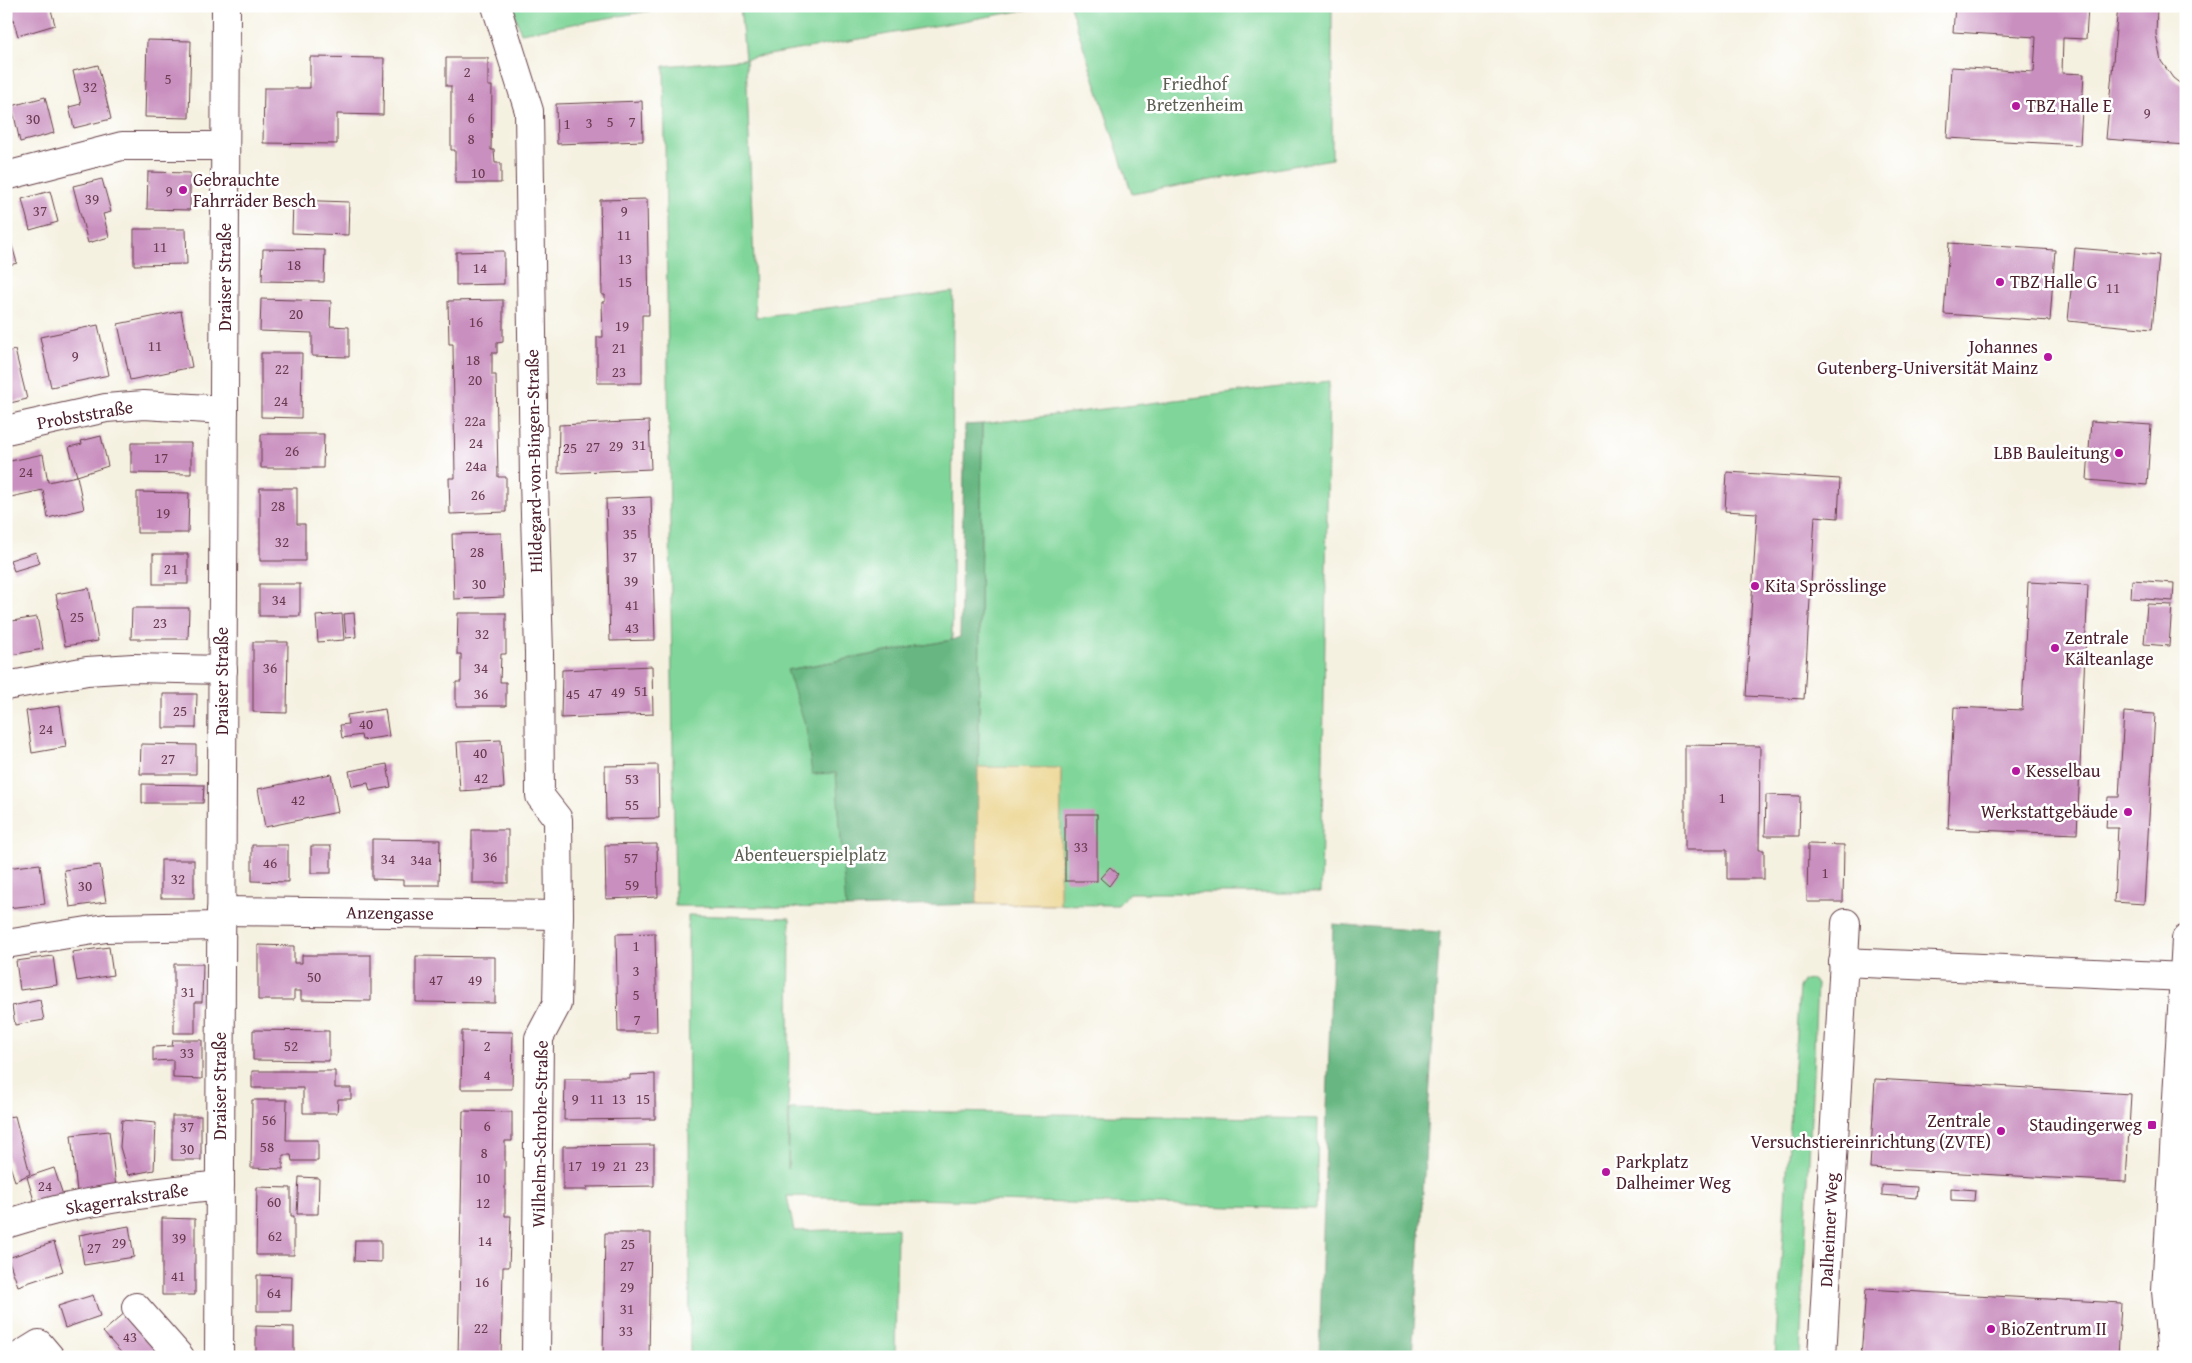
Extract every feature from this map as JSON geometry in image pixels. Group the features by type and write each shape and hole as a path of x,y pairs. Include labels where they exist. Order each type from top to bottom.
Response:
{"street":[{"name":"Draiser Straße","path":"219,1357 226,6"},
{"name":"Hildegard-von-Bingen-Straße","path":"496,6 529,110 540,796 558,819 559,915"},
{"path":"6,176 122,146 225,146"},
{"name":"Probststraße","path":"6,430 106,408 144,405 224,410"},
{"path":"6,686 87,671 133,668 222,670"},
{"name":"Anzengasse","path":"6,944 106,928 221,918 559,915"},
{"name":"Wilhelm-Schrohe-Straße","path":"536,1357 540,1038 557,1004 559,915"},
{"name":"Dalheimer Weg","path":"1822,1357 1846,923"},
{"path":"2172,1357 2166,1291 2186,939"},
{"path":"1843,962 2185,977"},
{"name":"Skagerrakstraße","path":"6,1224 66,1207 111,1198 220,1185"},
{"path":"136,1307 180,1357"},
{"path":"18,1357 39,1344 50,1357"}],"green space":[{"path":"512,6 677,6 521,33"},
{"name":"Abenteuerspielplatz","path":"740,6 1048,6 746,59 756,317 953,292 952,640 787,670 852,726 846,908 675,906 664,66 745,59"},
{"name":"Friedhof Bretzenheim","path":"1070,6 1332,6 1332,159 1132,194"},
{"path":"1329,381 1321,893 1129,893 1118,905 977,904 982,424"},
{"path":"982,424 977,904 846,908 836,773 812,774 806,727 787,670 960,637 965,425"},
{"path":"688,915 790,918 788,1169 790,1109 1318,1119 1316,1209 787,1196 794,1231 897,1228 895,1357 690,1357"},
{"path":"1333,924 1440,932 1412,1357 1319,1357"},
{"path":"1811,979 1817,984 1800,1357 1775,1357 1799,987 1804,980"}],"sand":[{"path":"978,767 1061,768 1060,905 977,904"}],"building":[{"path":"9,6 50,6 55,25 18,36"},
{"name":"TBZ Halle E","path":"1955,6 2088,6 2086,39 2063,38 2062,73 2084,74 2080,145 1947,138 1951,67 2034,72 2036,37 1953,32"},
{"path":"2118,6 2157,6 2156,34 2161,61 2173,78 2186,88 2186,145 2106,139"},
{"path":"147,40 191,41 189,118 145,117"},
{"path":"310,57 384,58 383,115 337,114 337,144 263,143 264,88 310,88"},
{"path":"446,58 488,58 488,86 492,86 491,150 494,150 495,163 501,163 501,183 455,183 455,150 451,150 451,86 446,86"},
{"path":"98,65 111,119 74,128 69,107 81,104 73,71"},
{"path":"45,97 54,133 20,142 12,106"},
{"path":"642,101 643,141 557,144 556,104"},
{"path":"148,172 190,173 190,210 147,209"},
{"path":"102,179 111,212 103,214 109,237 88,243 73,186"},
{"path":"50,191 58,222 30,230 22,199"},
{"path":"647,199 649,315 642,315 642,383 597,383 597,337 603,337 602,302 605,302 605,295 602,295 600,200"},
{"path":"293,200 349,202 348,235 292,233"},
{"path":"6,225 17,263 6,266"},
{"path":"134,229 186,229 187,264 134,265"},
{"name":"TBZ Halle G","path":"1949,243 2055,250 2050,321 1944,314"},
{"path":"2075,248 2159,255 2152,329 2068,321"},
{"path":"263,249 325,250 324,282 262,281"},
{"path":"504,251 504,284 456,285 456,252"},
{"path":"261,299 331,301 330,326 349,327 349,357 312,356 312,333 260,331"},
{"path":"503,300 503,342 497,343 497,353 492,353 492,375 496,375 498,477 506,477 506,512 450,514 449,478 455,478 453,344 449,344 448,301"},
{"path":"181,311 192,367 130,380 118,324"},
{"path":"98,325 109,375 51,387 40,337"},
{"path":"15,350 27,399 6,404 6,352"},
{"path":"261,353 302,353 301,418 261,417"},
{"path":"649,421 651,469 558,473 559,425"},
{"name":"LBB Bauleitung","path":"2091,421 2151,425 2147,485 2087,480"},
{"path":"261,434 324,434 323,468 261,468"},
{"path":"101,436 108,466 77,476 69,447 82,444 81,441"},
{"path":"131,443 191,443 191,474 131,473"},
{"path":"43,454 48,482 77,476 84,509 48,518 43,490 6,498 6,462"},
{"path":"1727,472 1840,479 1838,518 1815,516 1804,699 1746,696 1757,513 1725,511"},
{"path":"260,488 297,488 297,524 305,524 305,561 260,561"},
{"path":"137,492 189,493 188,533 137,533"},
{"path":"651,497 655,640 610,641 606,499"},
{"path":"501,533 504,597 454,599 452,534"},
{"path":"36,552 40,563 14,571 10,560"},
{"path":"153,554 188,554 188,584 153,584"},
{"path":"2132,580 2174,583 2173,601 2131,598"},
{"name":"Kesselbau","path":"2028,582 2088,585 2077,834 1948,829 1954,707 2022,710"},
{"path":"259,584 300,584 300,616 259,616"},
{"path":"89,588 98,641 65,646 56,594"},
{"path":"2147,604 2172,605 2169,646 2144,644"},
{"path":"132,608 189,608 188,639 131,639"},
{"path":"354,613 356,637 346,638 344,614"},
{"path":"458,613 506,613 506,654 501,654 500,682 506,682 506,706 456,706 456,682 461,682 461,654 457,654"},
{"path":"342,614 344,640 318,642 316,616"},
{"path":"37,617 43,649 11,655 6,622"},
{"path":"253,642 288,642 287,713 253,712"},
{"path":"652,666 653,714 561,718 562,670"},
{"path":"163,694 197,694 196,728 163,728"},
{"path":"60,706 66,747 32,753 26,711"},
{"path":"385,709 389,736 362,740 361,735 342,738 340,725 348,724 347,715"},
{"name":"Werkstattgebäude","path":"2124,712 2155,714 2144,904 2114,902 2118,828 2106,828 2108,797 2119,797"},
{"path":"501,740 504,788 460,791 457,742"},
{"path":"141,744 196,745 196,774 140,774"},
{"path":"1685,745 1760,746 1759,850 1764,850 1764,879 1727,879 1727,850 1685,850"},
{"path":"387,764 391,787 370,791 368,783 352,786 349,771"},
{"path":"658,765 659,818 606,819 605,766"},
{"path":"331,774 338,812 265,827 258,789"},
{"path":"142,784 204,785 203,803 142,803"},
{"path":"1766,795 1800,796 1799,836 1765,836"},
{"path":"1065,814 1097,814 1097,881 1065,881"},
{"path":"472,830 508,830 508,883 472,883"},
{"path":"372,839 440,840 439,885 403,885 403,880 372,879"},
{"path":"657,844 658,897 606,899 605,845"},
{"path":"1808,844 1844,845 1843,902 1807,902"},
{"path":"252,845 288,845 288,882 252,881"},
{"path":"311,846 331,846 331,873 311,873"},
{"path":"161,860 194,860 194,898 161,898"},
{"path":"40,864 45,904 7,908 6,868"},
{"path":"100,865 106,902 70,907 64,870"},
{"path":"1110,867 1118,874 1109,886 1100,878"},
{"path":"655,933 657,1032 618,1032 616,934"},
{"path":"258,945 294,946 294,963 302,963 302,955 371,955 371,1001 301,1000 301,991 294,991 294,1000 258,1000"},
{"path":"109,947 113,975 77,981 72,952"},
{"path":"53,956 57,985 20,990 16,961"},
{"path":"416,956 495,957 495,1003 416,1002"},
{"path":"174,964 203,964 202,1002 195,1002 195,1033 174,1033"},
{"path":"40,1000 44,1020 15,1025 12,1006"},
{"path":"253,1030 329,1031 329,1061 253,1060"},
{"path":"462,1031 513,1032 512,1089 461,1089"},
{"path":"173,1040 202,1040 202,1079 173,1078 173,1060 153,1061 153,1047 172,1046"},
{"path":"252,1071 335,1071 335,1088 351,1088 351,1099 338,1099 337,1113 303,1113 303,1088 252,1088"},
{"path":"655,1074 655,1119 564,1120 565,1079 630,1079 630,1075"},
{"name":"Zentrale Versuchstiereinrichtung (ZVTE)","path":"1875,1079 2131,1094 2126,1182 1870,1168"},
{"path":"252,1100 287,1100 286,1140 318,1140 318,1161 292,1161 291,1155 283,1155 283,1169 251,1168"},
{"path":"463,1111 512,1112 512,1141 505,1141 505,1216 511,1216 509,1267 503,1267 501,1357 458,1357"},
{"path":"15,1116 30,1174 15,1181 6,1154 6,1117"},
{"path":"172,1116 201,1116 201,1160 172,1160"},
{"path":"122,1120 156,1123 154,1170 128,1175 120,1147"},
{"path":"109,1131 116,1187 77,1192 71,1135"},
{"path":"654,1145 654,1186 587,1187 587,1190 563,1190 563,1146"},
{"path":"54,1168 63,1195 35,1204 27,1177"},
{"path":"299,1177 319,1178 318,1214 297,1214"},
{"path":"1882,1185 1917,1187 1916,1198 1882,1195"},
{"path":"257,1187 291,1188 291,1216 294,1216 294,1255 256,1255"},
{"path":"1951,1188 1975,1190 1974,1201 1951,1200"},
{"path":"162,1218 195,1219 195,1295 162,1295"},
{"path":"129,1226 134,1257 84,1265 79,1235"},
{"path":"605,1233 651,1233 649,1357 603,1357"},
{"path":"355,1240 381,1240 381,1262 354,1261"},
{"path":"54,1242 63,1271 18,1286 8,1258"},
{"path":"257,1275 292,1276 291,1311 257,1311"},
{"name":"BioZentrum II","path":"1866,1289 2121,1303 2118,1357 1861,1357"},
{"path":"93,1295 100,1316 65,1328 58,1306"},
{"path":"128,1310 169,1357 125,1357 103,1332"},
{"path":"256,1326 294,1327 294,1354 256,1354"}],"place":[{"name":"TBZ Halle E","path":"2016,106"},
{"name":"Gebrauchte Fahrräder Besch","path":"183,190"},
{"name":"TBZ Halle G","path":"2000,282"},
{"name":"Johannes Gutenberg-Universität Mainz","path":"2048,357"},
{"name":"LBB Bauleitung","path":"2119,453"},
{"name":"Kita Sprösslinge","path":"1755,586"},
{"name":"Zentrale Kälteanlage","path":"2055,648"},
{"name":"Kesselbau","path":"2016,771"},
{"name":"Werkstattgebäude","path":"2128,812"},
{"name":"Staudingerweg","path":"2152,1125"},
{"name":"Zentrale Versuchstiereinrichtung (ZVTE)","path":"2001,1131"},
{"name":"Parkplatz Dalheimer Weg","path":"1606,1172"},
{"name":"BioZentrum II","path":"1991,1329"}]}
